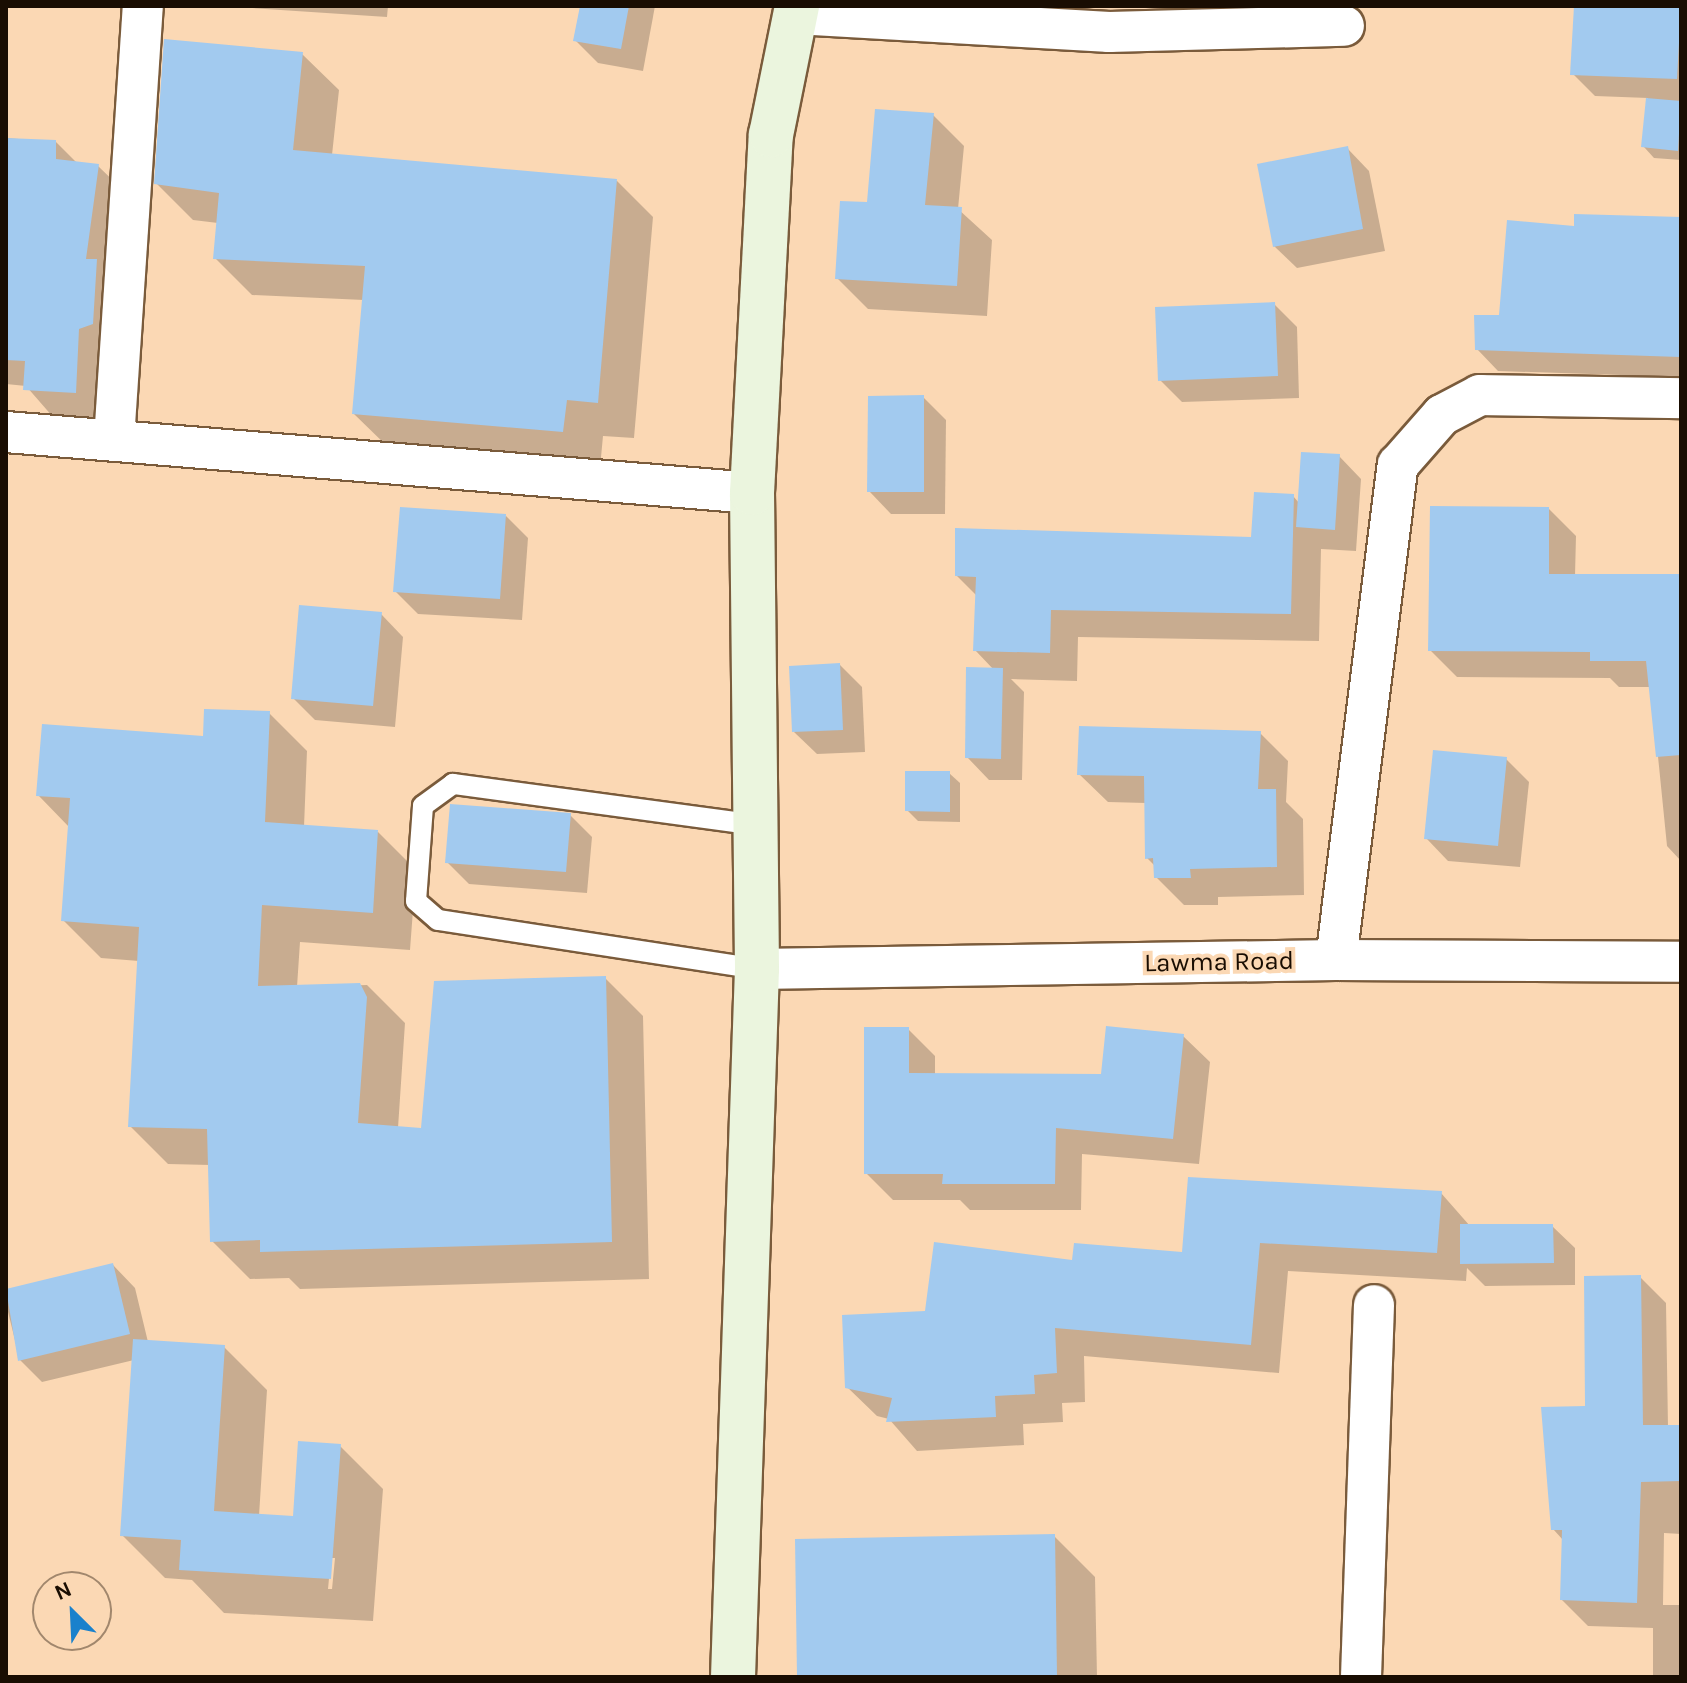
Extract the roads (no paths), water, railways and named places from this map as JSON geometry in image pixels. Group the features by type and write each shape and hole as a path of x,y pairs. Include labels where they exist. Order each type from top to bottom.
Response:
{"main road":[{"path":"733,1677 757,969 758,826 752,493 771,135 797,10"}],"street":[{"path":"114,440 143,6"},
{"path":"797,10 1109,32 1344,26"},
{"path":"1336,960 1398,465 1442,415 1480,395 1681,398"},
{"path":"6,432 752,493"},
{"name":"Lawma Road","path":"757,969 1336,960 1681,962"},
{"path":"1361,1677 1374,1305"}],"lane":[{"path":"757,969 438,920 416,901 423,806 453,784 758,826"}]}
